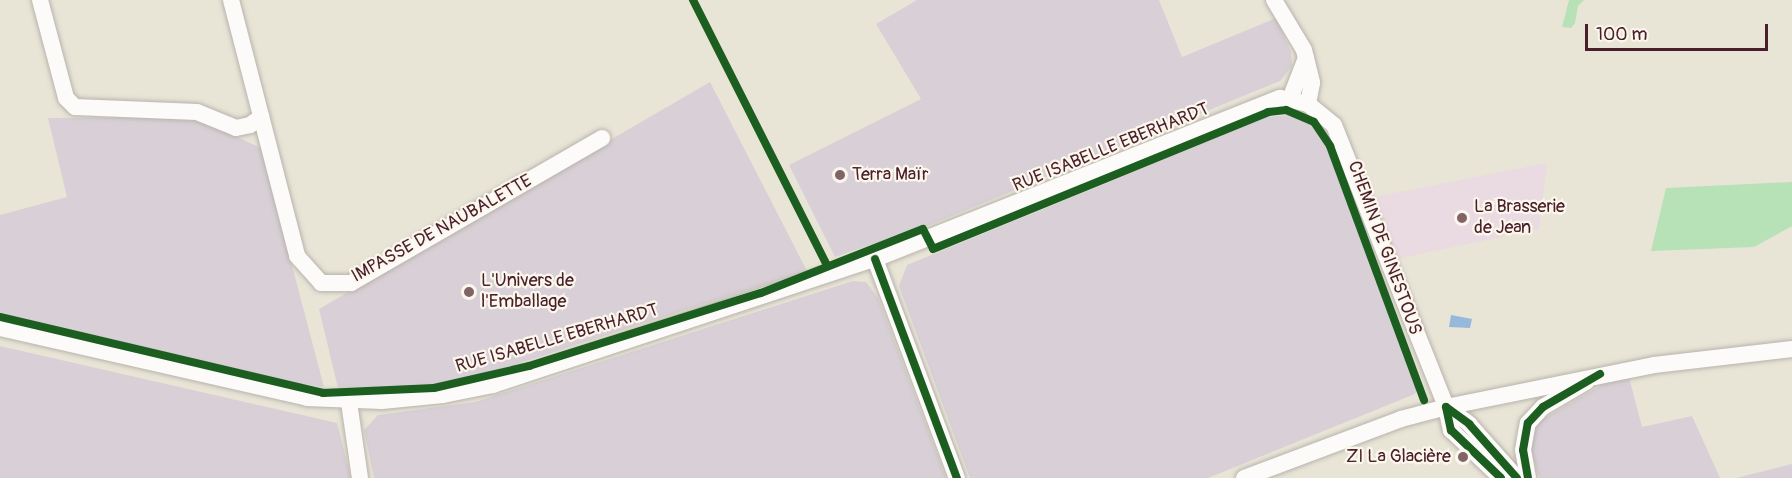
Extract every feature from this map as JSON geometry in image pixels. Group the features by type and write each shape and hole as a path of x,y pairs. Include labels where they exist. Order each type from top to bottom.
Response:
{"street":[{"path":"40,0 66,98 75,107 197,112 236,128 250,126 261,117"},
{"name":"IMPASSE DE NAUBALETTE","path":"231,0 297,256 321,283 351,284 602,138"},
{"path":"1274,0 1306,58 1312,83 1308,104"},
{"path":"1290,99 1306,58"},
{"name":"RUE ISABELLE EBERHARDT","path":"0,328 275,392 349,402 406,401 493,385 875,259 1269,100 1290,99 1308,104"},
{"name":"CHEMIN DE GINESTOUS","path":"1308,104 1334,125 1345,145 1446,407 1451,430 1501,478"},
{"path":"875,259 957,478"},
{"path":"1244,478 1406,418 1446,407 1600,374 1792,349"},
{"path":"1528,478 1523,450 1528,423 1543,407 1600,374"},
{"path":"349,402 360,478"},
{"path":"1446,407 1469,424 1517,478"}],"shaded area":[{"path":"917,0 1159,0 1182,57 1276,18 1291,52 1292,66 1280,81 932,224 835,257 789,165 921,99 876,24"},
{"path":"710,82 807,271 482,375 437,385 338,388 319,309"},
{"path":"1287,115 1309,122 1325,140 1417,390 1415,394 1208,478 970,478 899,286 907,265 1267,117"},
{"path":"194,117 261,148 324,387 287,382 0,315 0,215 67,197 48,118"},
{"path":"1547,163 1539,229 1397,259 1374,197"},
{"path":"853,281 866,282 878,298 946,478 374,478 364,430 378,415 475,402"},
{"path":"0,346 337,423 351,478 0,478"},
{"path":"1629,377 1642,427 1692,416 1720,478 1539,478 1531,449 1532,435 1540,421 1605,383"},
{"path":"1792,464 1792,478 1736,478"}],"green space":[{"path":"1569,0 1584,0 1578,6 1575,23 1571,28 1562,27"},
{"path":"1792,182 1792,226 1754,247 1651,251 1666,188"}],"water":[{"path":"1451,315 1472,319 1470,328 1449,327"}],"cycle path":[{"path":"693,0 827,265"},
{"path":"0,317 323,393 434,388 529,366 761,293 923,229 933,249 1268,112 1286,110 1314,122 1330,146 1424,400"},
{"path":"875,259 957,478"},
{"path":"1528,478 1523,450 1528,423 1543,407 1600,374"},
{"path":"1446,407 1469,424 1517,478"},
{"path":"1446,407 1451,430 1501,478"}],"place":[{"name":"Terra Maïr","path":"840,175"},
{"name":"La Brasserie de Jean","path":"1462,218"},
{"name":"L'Univers de l'Emballage","path":"469,292"},
{"name":"ZI La Glacière","path":"1463,457"}]}
